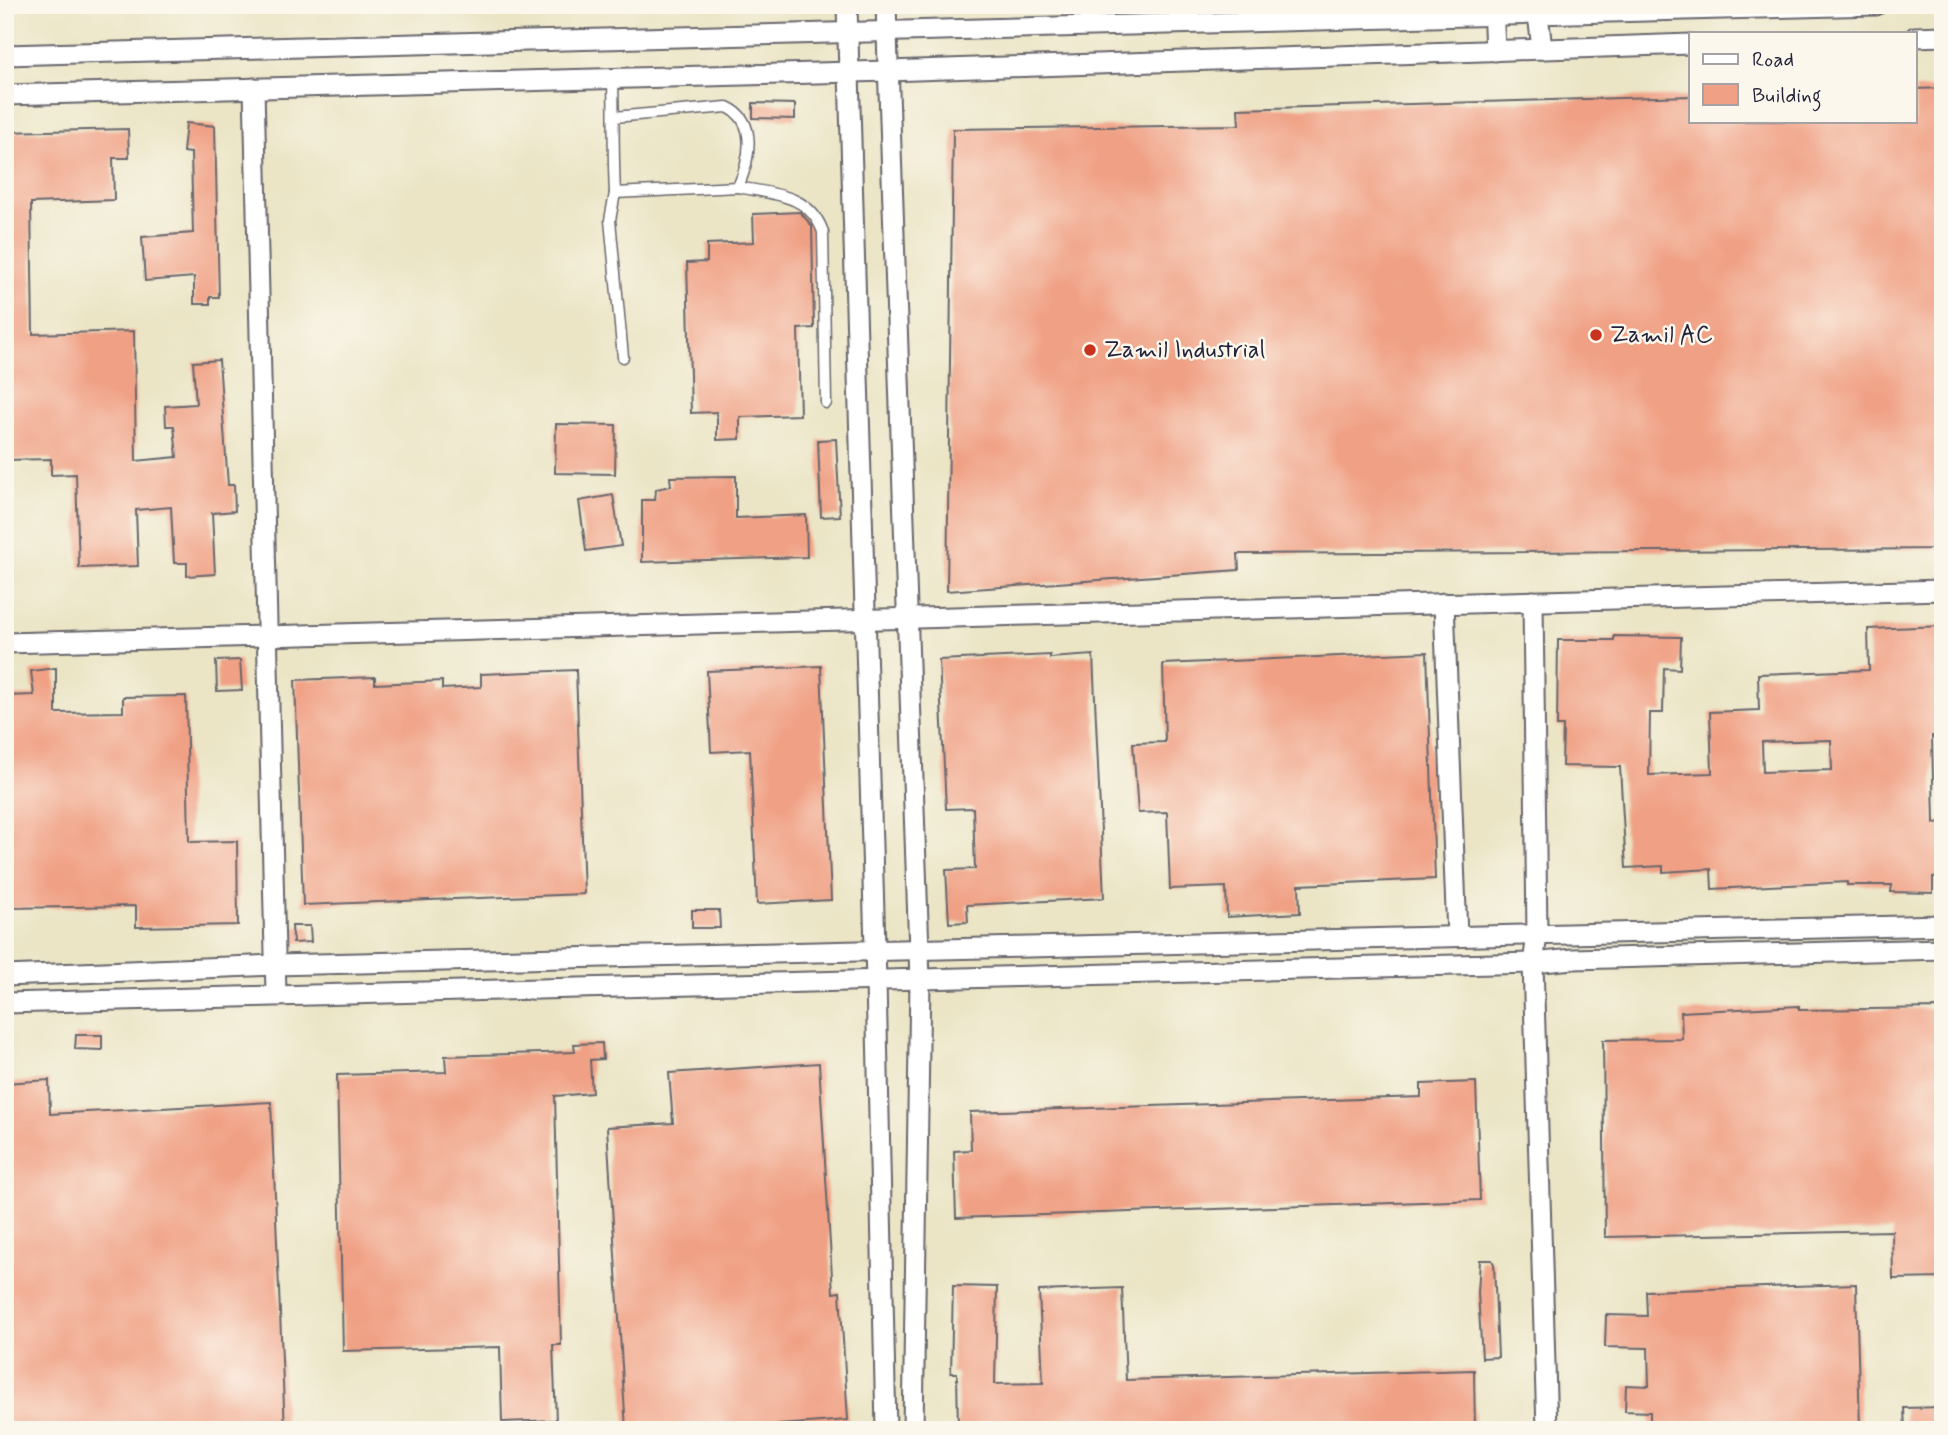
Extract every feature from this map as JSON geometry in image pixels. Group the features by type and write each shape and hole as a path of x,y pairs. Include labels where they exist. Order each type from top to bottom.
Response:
{"street":[{"path":"847,5 863,618 876,981 886,1430"},
{"path":"886,5 920,949 913,1430"},
{"path":"5,55 887,32 1493,10 1876,5"},
{"path":"1493,10 1495,51"},
{"path":"1537,10 1542,50"},
{"path":"1916,37 1943,36"},
{"path":"5,95 888,71 1689,44"},
{"path":"254,88 276,994"},
{"path":"5,643 1943,590"},
{"path":"1533,601 1537,936 1533,963 1546,1430"},
{"path":"1444,603 1457,936"},
{"path":"5,976 274,965 1943,925"},
{"path":"5,1003 1533,963 1573,958 1943,949"}],"lane":[{"path":"613,79 615,193 610,220 623,357"},
{"path":"614,117 727,107 736,110 747,124 749,147 747,163 738,187"},
{"path":"615,193 738,187 788,197 807,205 818,219 823,232 826,403"}],"building":[{"name":"Zamil AC","path":"1943,88 1943,549 1238,554 1239,570 947,591 953,129 1239,125 1238,109 1689,96 1689,122 1916,122 1916,89"},
{"path":"753,103 795,104 795,119 753,118"},
{"path":"186,123 215,126 219,297 210,297 210,304 194,304 194,277 145,281 142,237 193,233 191,153 183,152"},
{"path":"128,129 129,158 113,158 114,200 31,203 33,334 134,331 136,461 177,457 174,426 166,426 165,406 196,404 193,362 219,360 228,485 234,485 235,511 212,513 215,574 187,576 187,563 174,563 171,507 136,510 138,566 79,568 76,474 51,475 51,459 5,460 5,132"},
{"path":"800,212 812,226 814,328 798,329 800,415 740,417 740,439 717,440 717,412 691,413 687,263 707,262 707,244 754,242 753,214"},
{"path":"556,424 616,425 615,474 555,473"},
{"path":"836,439 840,516 821,517 818,440"},
{"path":"736,476 736,518 806,515 807,557 642,562 642,500 655,500 656,489 671,486 670,477"},
{"path":"613,495 621,546 586,551 579,501"},
{"path":"1943,626 1943,736 1932,736 1934,823 1943,822 1943,877 1933,878 1933,893 1891,892 1892,885 1847,885 1847,882 1712,889 1711,869 1663,872 1663,866 1626,868 1620,767 1562,766 1563,726 1557,726 1558,640 1614,640 1614,636 1681,637 1680,669 1664,668 1663,713 1650,713 1649,775 1712,773 1710,712 1759,710 1758,674 1869,670 1868,629","holes":["1831,740 1832,770 1763,772 1762,742"]},
{"path":"1427,652 1435,879 1299,885 1300,913 1227,917 1226,887 1170,889 1167,812 1138,813 1133,743 1165,742 1163,664"},
{"path":"1050,655 1050,658 1093,655 1104,898 967,905 968,922 949,923 946,870 975,869 973,808 946,809 939,660"},
{"path":"240,660 242,690 217,691 216,661"},
{"path":"821,666 831,900 757,904 750,750 711,752 707,671"},
{"path":"56,668 56,713 123,712 123,697 186,696 189,842 237,841 238,925 136,927 136,906 7,908 5,696 34,695 31,671"},
{"path":"576,670 584,894 303,905 295,680 375,677 375,684 442,681 442,689 481,687 481,674"},
{"path":"692,910 719,910 720,928 692,928"},
{"path":"292,926 310,926 311,942 293,943"},
{"path":"1799,1006 1799,1010 1943,1008 1943,1278 1893,1279 1892,1231 1605,1237 1603,1040 1682,1039 1681,1012"},
{"path":"76,1035 102,1035 102,1050 75,1049"},
{"path":"602,1043 603,1059 590,1060 592,1093 555,1096 561,1345 553,1345 556,1420 502,1422 500,1347 343,1351 337,1075 446,1072 445,1056 575,1052 574,1044"},
{"path":"819,1063 833,1293 840,1292 848,1420 707,1430 626,1430 607,1127 673,1123 669,1073"},
{"path":"49,1080 50,1114 271,1102 285,1430 5,1430 5,1083"},
{"path":"1476,1082 1480,1200 956,1218 954,1151 971,1150 970,1112 1421,1097 1421,1084"},
{"path":"1480,1260 1492,1260 1494,1264 1498,1357 1482,1358 1478,1293"},
{"path":"1856,1284 1860,1430 1650,1430 1650,1412 1625,1411 1626,1385 1649,1386 1648,1348 1605,1347 1606,1315 1647,1316 1646,1291"},
{"path":"953,1286 997,1287 995,1384 1043,1383 1039,1291 1122,1288 1126,1380 1474,1370 1475,1430 958,1430 957,1373 951,1373"},
{"path":"1943,1407 1943,1430 1905,1430 1904,1408"}],"place":[{"name":"Zamil AC","path":"1596,335"},
{"name":"Zamil Industrial","path":"1090,350"}]}
